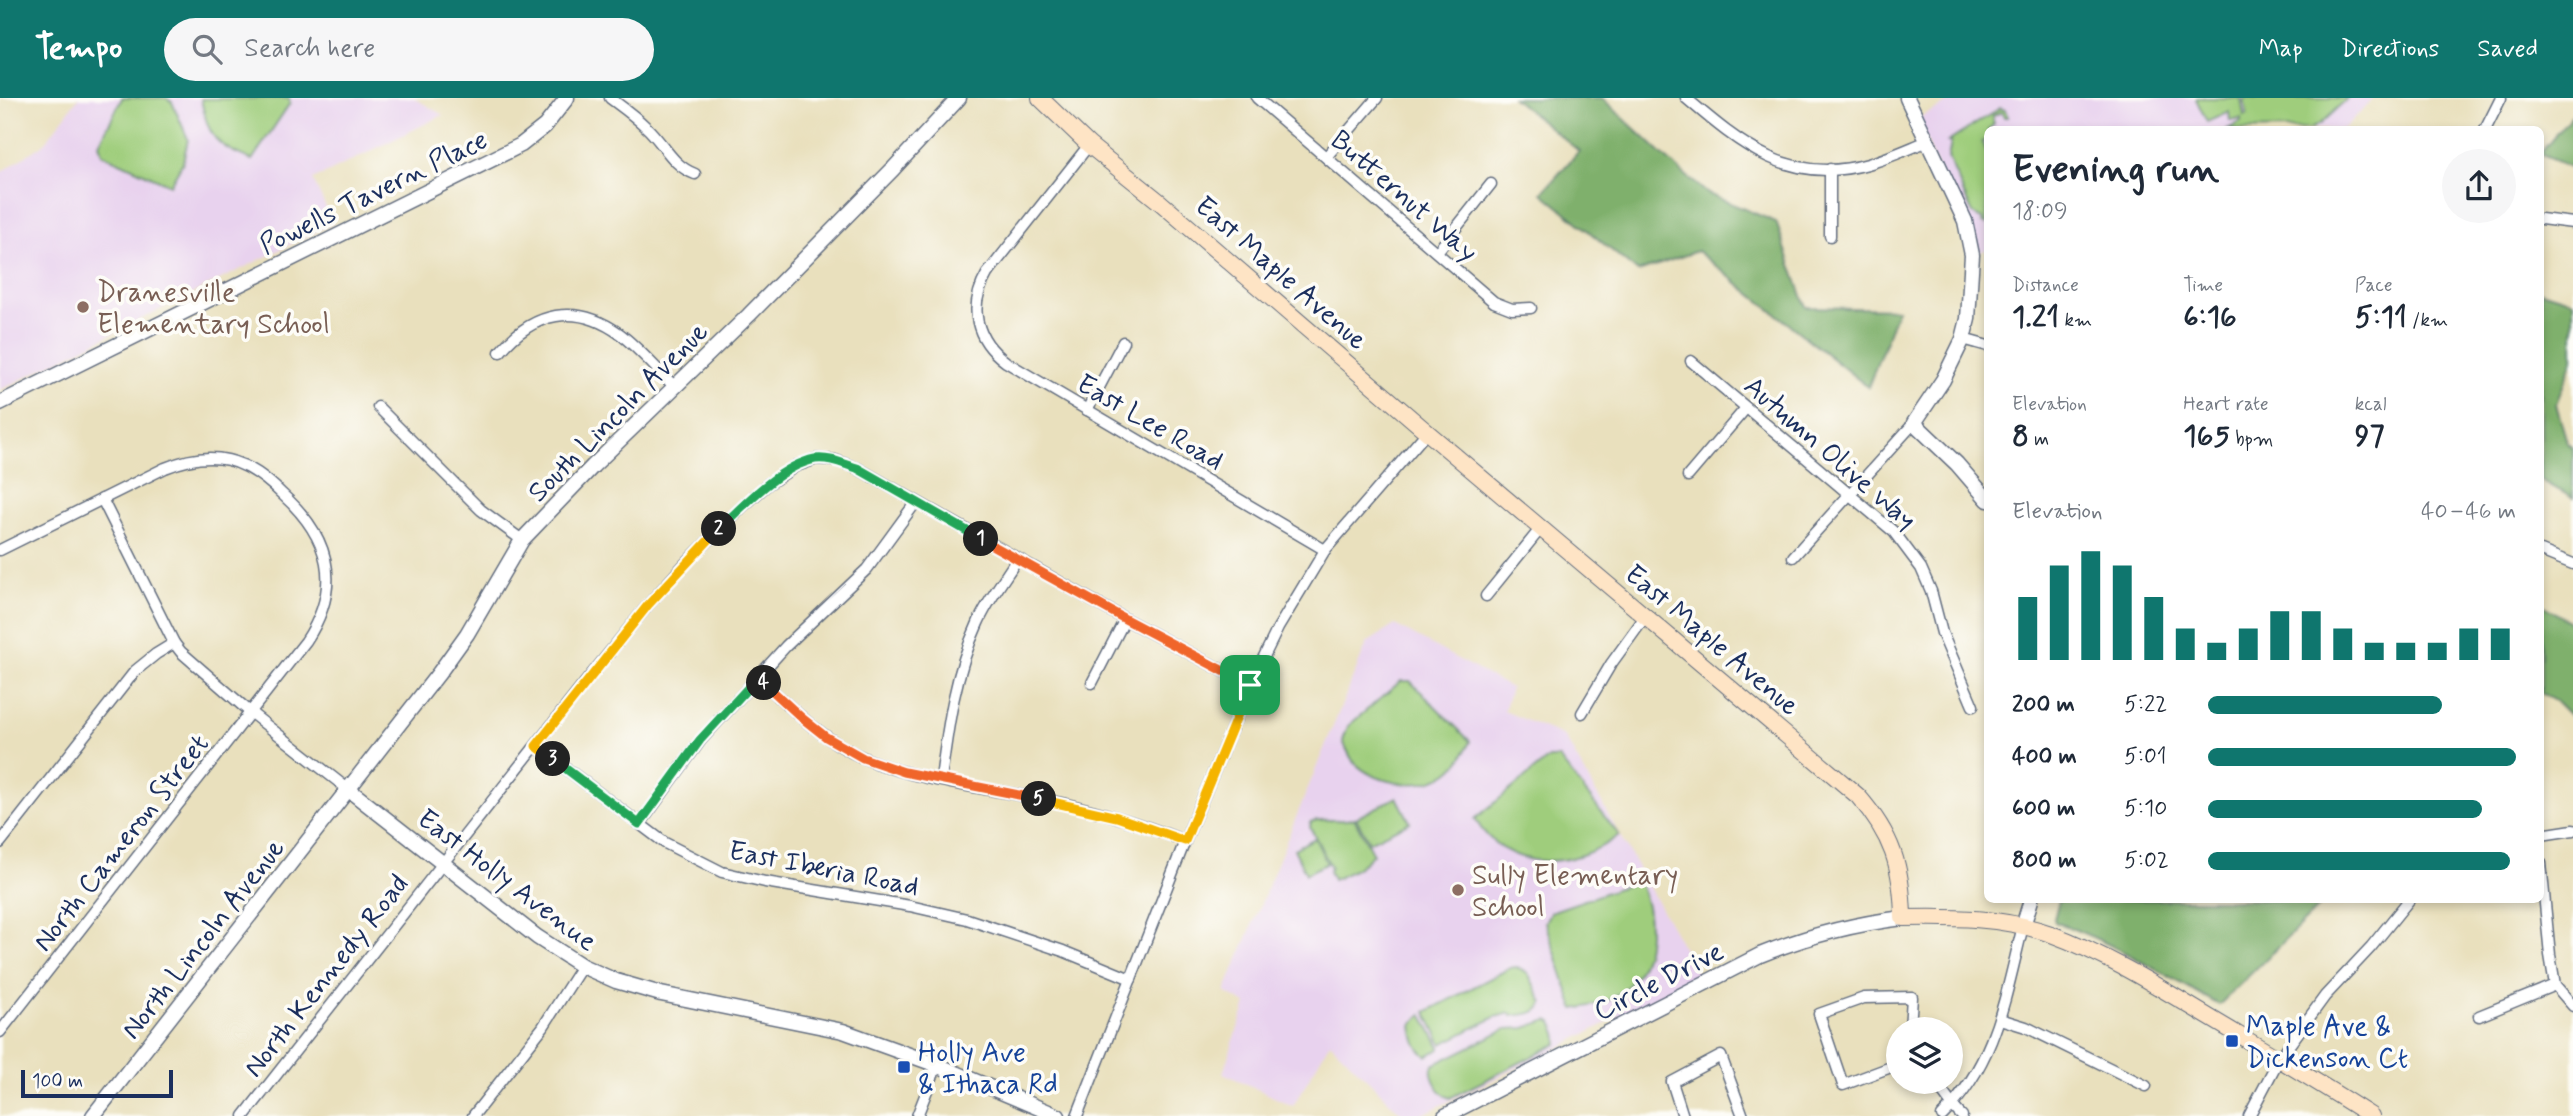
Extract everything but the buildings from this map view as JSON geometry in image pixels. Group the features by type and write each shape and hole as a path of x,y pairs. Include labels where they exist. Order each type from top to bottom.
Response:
{"main road":[{"name":"East Maple Avenue","path":"1040,98 1089,145 1161,203 1858,796 1876,817 1896,855 1903,895 1903,918"},
{"path":"1903,918 1954,917 1994,920 2051,934 2108,959 2280,1059 2371,1116"}],"street":[{"name":"Powells Tavern Place","path":"0,402 521,145 545,126 567,98"},
{"path":"610,98 648,128 678,165 695,174"},
{"name":"South Lincoln Avenue","path":"349,790 467,634 522,540 593,466 893,169 959,98"},
{"name":"Butternut Way","path":"1257,98 1494,302 1512,309 1531,308"},
{"path":"1326,157 1377,98"},
{"path":"1686,98 1728,134 1752,150 1789,164 1830,169 1869,164 1928,141"},
{"path":"1793,558 1913,423 1943,380 1963,339 1970,300 1970,237 1908,98"},
{"path":"2487,126 2501,98"},
{"name":"East Lee Road","path":"1089,145 987,274 980,287 976,312 985,338 999,357 1325,550"},
{"path":"1830,169 1830,236"},
{"path":"1437,252 1491,184"},
{"path":"2544,219 2573,223"},
{"path":"500,352 522,329 536,322 564,315 580,316 606,325 621,334 675,387"},
{"path":"1963,339 1984,345"},
{"path":"1087,410 1123,342"},
{"name":"Autumn Olive Way","path":"1690,361 1894,531 1921,568 1931,591 1941,633 1973,706"},
{"path":"378,407 481,510 522,540"},
{"path":"1688,476 1746,408"},
{"path":"1913,423 1957,464 1984,495"},
{"path":"1077,1116 1185,841 1250,685 1278,628 1325,550 1427,432"},
{"name":"North Cameron Street","path":"0,550 180,462 203,458 228,460 251,469 274,485 303,514 316,532 328,569 328,587 317,622 306,641 0,1032"},
{"name":"North Kennedy Road","path":"244,1116 640,615 684,565 768,484 807,462 816,459 835,460 857,468 916,502"},
{"name":"East Holly Avenue","path":"102,499 174,643 192,665 537,937 582,966 615,981 661,994 843,1031 937,1065 1058,1116"},
{"path":"639,824 700,740 786,646 867,569 916,502 1125,619 1250,685"},
{"path":"1486,596 1541,528"},
{"path":"2544,552 2573,564"},
{"path":"941,779 951,706 966,650 979,620 1017,559"},
{"path":"1582,713 1611,664 1645,617"},
{"path":"1092,683 1125,619"},
{"path":"0,844 135,671 156,653 174,643"},
{"path":"758,677 826,737 863,758 904,772 1117,817 1185,841"},
{"name":"East Iberia Road","path":"536,746 665,843 722,872 967,919 1063,951 1131,979"},
{"name":"North Lincoln Avenue","path":"93,1116 349,790"},
{"path":"2544,835 2573,830"},
{"path":"2544,894 2555,985 2573,1006"},
{"path":"1942,1116 1979,1069 2000,1019 2030,903"},
{"path":"2249,1116 2280,1059 2325,996 2371,947 2407,903"},
{"name":"Circle Drive","path":"1445,1116 1760,955 1808,936 1843,927 1903,918"},
{"path":"474,1116 543,1027 582,966"},
{"path":"2479,1016 2555,985"},
{"path":"1886,1070 1843,1086 1819,1014 1864,998 1912,997 1911,1017"},
{"path":"2000,1019 2026,1027 2146,1086"},
{"path":"1683,1116 1672,1082 1721,1056 1743,1116"},
{"path":"917,1116 937,1065"},
{"path":"1946,1094 1952,1106 1962,1116"}],"shaded area":[{"name":"Dranesville Elementary School","path":"78,98 414,98 443,115 313,180 333,223 0,390 0,173 45,143"},
{"path":"1958,98 2374,98 2346,126 1984,126 1984,250 1972,255 1918,118"},
{"name":"Sully Elementary School","path":"1395,625 1511,688 1504,711 1564,736 1699,976 1419,1116 1404,1116 1330,1042 1293,1106 1223,1073 1246,1004 1225,992 1367,643"}],"green space":[{"path":"122,98 166,98 172,102 188,139 183,162 170,185 102,154 99,144"},
{"path":"289,98 290,103 252,160 230,150 216,138 207,123 201,99"},
{"path":"1513,98 1602,98 1708,194 1776,222 1806,307 1898,309 1868,387 1697,251 1638,272 1542,193 1579,151"},
{"path":"2241,98 2244,116 2247,115 2244,98 2348,98 2316,126 2234,126 2241,122 2241,119 2230,121 2229,112 2207,122 2196,99"},
{"path":"2000,108 2005,110 2008,117 2004,117 2001,112 1992,116 1992,126 1984,126 1984,223 1973,214 1948,158 1951,143 1948,142"},
{"path":"2573,114 2573,168 2544,156 2544,148"},
{"path":"2544,292 2573,301 2573,360 2556,404 2567,442 2573,448 2573,498 2544,482"},
{"path":"2544,606 2573,624 2573,718 2558,703 2544,695"},
{"path":"1401,681 1410,681 1470,741 1458,763 1442,777 1416,784 1388,781 1374,776 1353,761 1343,741 1348,726"},
{"path":"1549,758 1559,758 1619,835 1582,855 1542,861 1505,850 1489,837 1475,819"},
{"path":"1397,797 1410,822 1369,842 1356,818"},
{"path":"1354,818 1373,854 1360,866 1333,880 1329,871 1331,867 1310,827 1311,822"},
{"path":"1315,838 1327,863 1306,874 1294,849"},
{"path":"1639,881 1649,921 1644,961 1623,991 1611,999 1574,1009 1545,922 1550,912"},
{"path":"2058,903 2323,903 2219,1005 2119,949 2055,922"},
{"path":"1516,967 1528,973 1543,1003 1541,1007 1530,1013 1512,1016 1511,1013 1495,1017 1442,1044 1426,1012"},
{"path":"1422,1014 1440,1047 1427,1056 1413,1034 1412,1025"},
{"path":"1548,1020 1552,1022 1557,1033 1557,1044 1450,1098 1442,1093 1436,1084 1432,1074 1433,1065 1506,1029 1525,1028"}],"place":[{"name":"Dranesville Elementary School","path":"83,307"},
{"name":"Sully Elementary School","path":"1458,890"},
{"name":"Maple Ave & Dickenson Ct","path":"2232,1041"},
{"name":"Holly Ave & Ithaca Rd","path":"904,1067"}],"route":[{"path":"816,459 835,460 857,468 1125,619 1250,685 1185,841 1117,817 904,772 863,758 826,737 758,677 700,740 639,824 536,746 648,605 684,565 768,484 796,466 816,459"}]}
